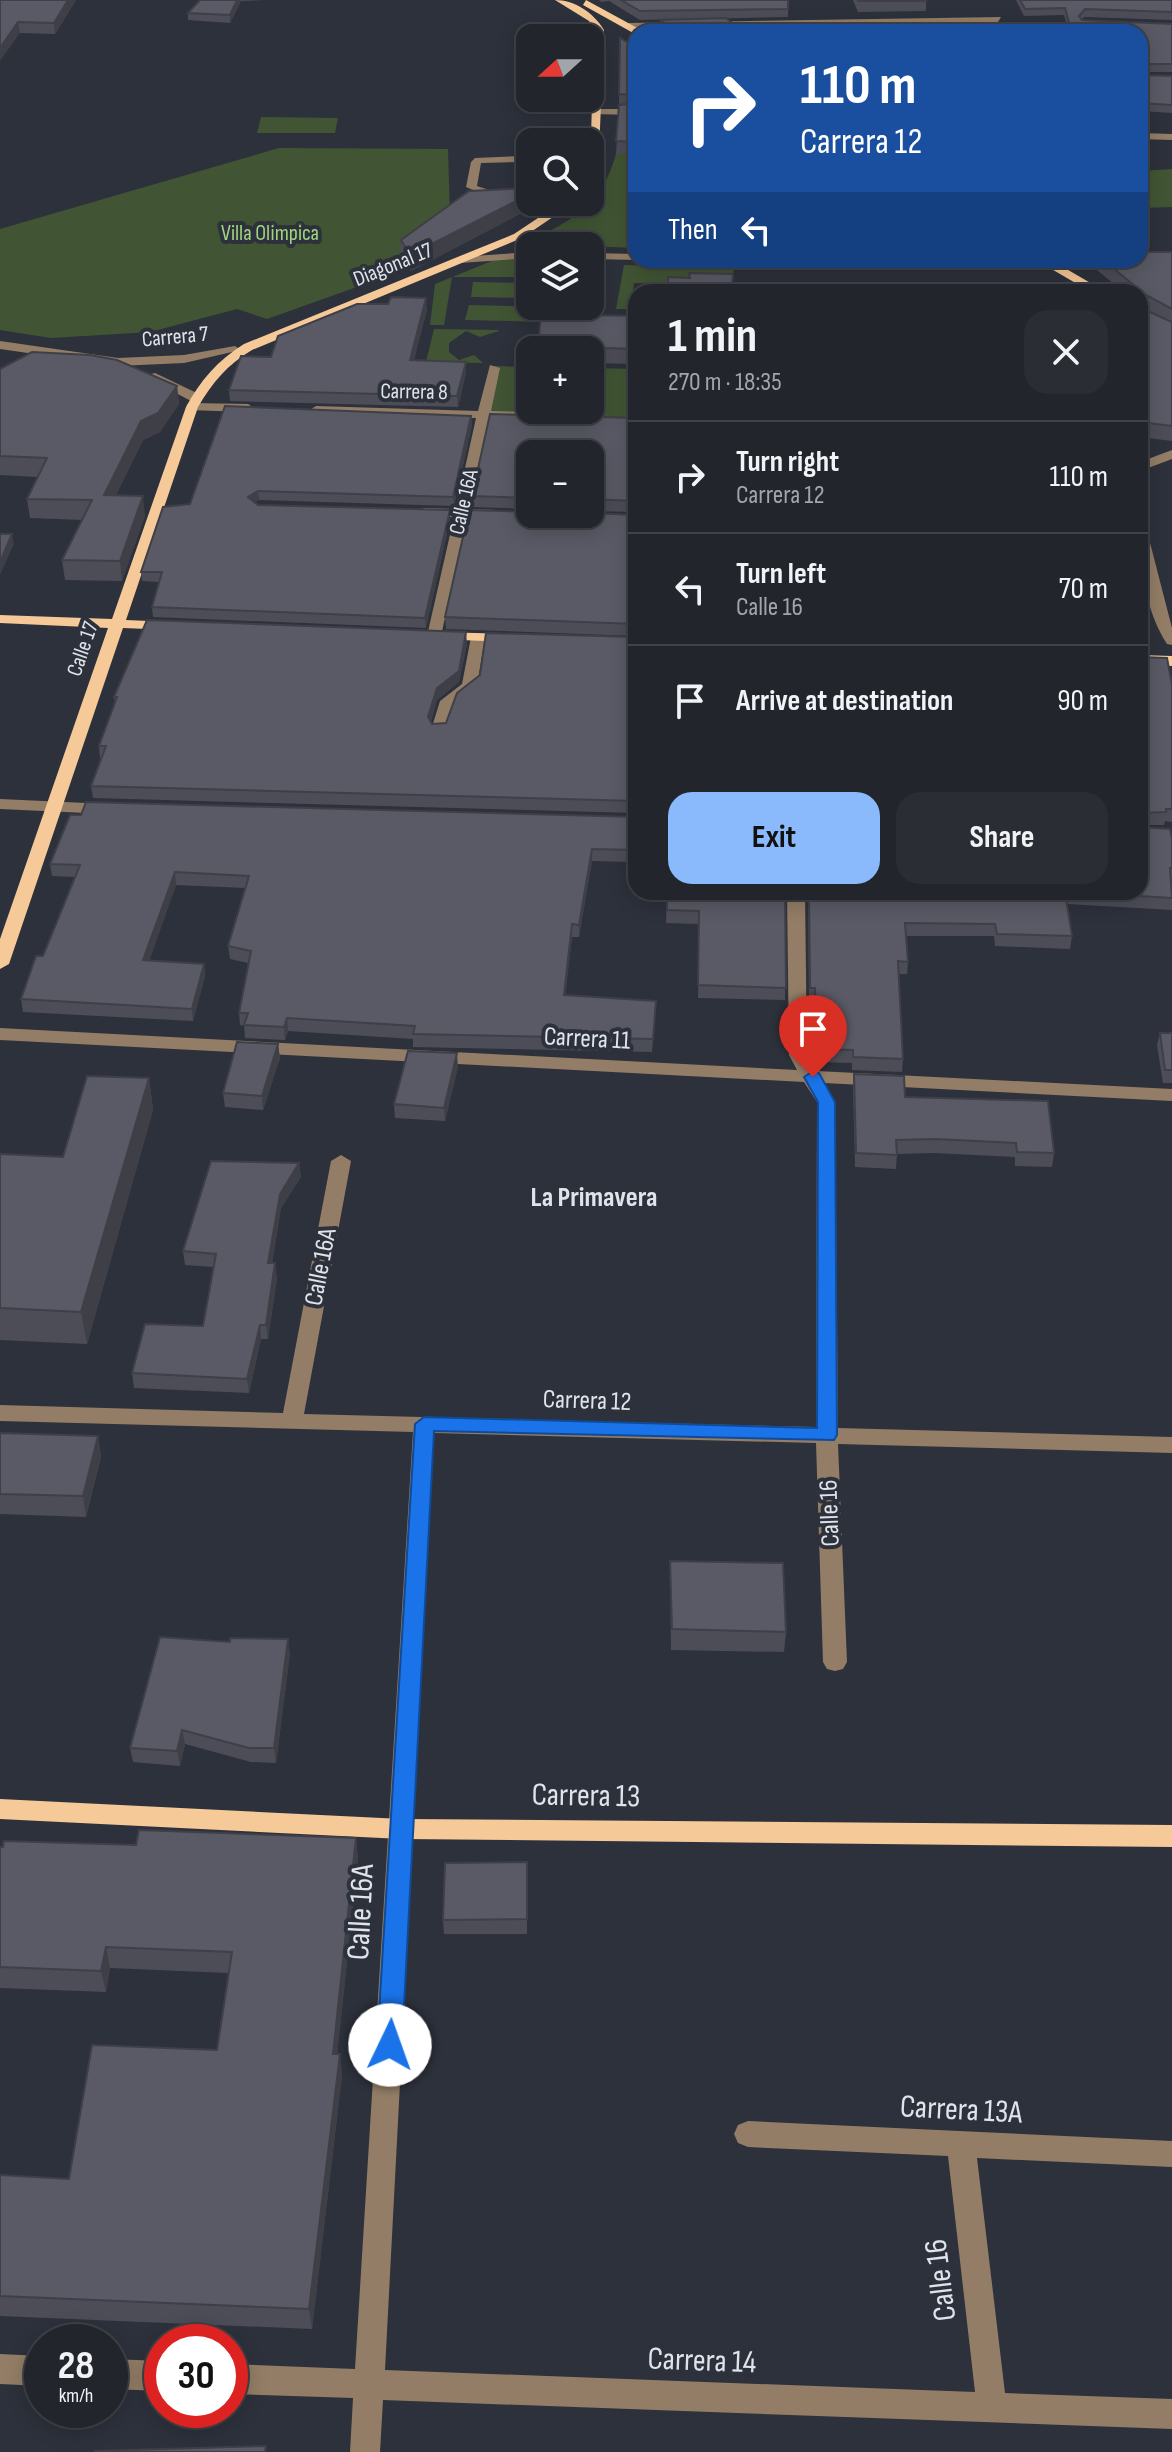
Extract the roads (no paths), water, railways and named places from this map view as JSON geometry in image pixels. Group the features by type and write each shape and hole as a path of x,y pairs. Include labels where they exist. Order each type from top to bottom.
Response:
{"main road":[{"path":"560,0 597,24"},
{"path":"581,0 628,26"},
{"path":"604,45 616,36 628,37"},
{"path":"594,128 596,112"},
{"name":"Diagonal 17","path":"524,232 548,216"},
{"name":"Diagonal 17","path":"232,355 270,336 516,237"},
{"path":"1057,268 1086,284"},
{"name":"Calle 17","path":"0,964 114,624 194,402 213,373 232,355"},
{"path":"0,619 183,627"},
{"path":"426,635 525,639"},
{"path":"1148,660 1172,661"},
{"name":"Carrera 13","path":"0,1809 402,1829 1172,1836"}],"street":[{"path":"734,24 998,19"},
{"path":"604,112 628,112"},
{"path":"1148,136 1172,137"},
{"path":"516,159 479,160 471,187 485,193 516,193"},
{"path":"460,260 516,254"},
{"path":"604,254 628,255"},
{"name":"Carrera 7","path":"0,345 118,362 232,355"},
{"name":"Carrera 7","path":"118,362 194,402"},
{"name":"Calle 16A","path":"426,635 462,513 494,368"},
{"path":"194,402 268,409"},
{"name":"Carrera 8","path":"299,409 516,415"},
{"path":"1148,450 1172,453"},
{"path":"1148,464 1172,453"},
{"path":"415,512 509,515"},
{"path":"1148,566 1161,622 1172,641"},
{"path":"439,730 448,701 469,686 478,637"},
{"path":"0,804 132,810"},
{"name":"Calle 16","path":"796,900 798,1055 826,1102 827,1435 835,1662"},
{"name":"Carrera 11","path":"0,1034 1172,1095"},
{"name":"Calle 16A","path":"292,1420 341,1161"},
{"name":"Carrera 12","path":"0,1413 1172,1445"},
{"name":"Calle 16A","path":"365,2452 424,1424"},
{"name":"Carrera 13A","path":"748,2134 1172,2154"},
{"name":"Calle 16","path":"961,2144 992,2408"},
{"path":"0,2369 24,2370"},
{"name":"Carrera 14","path":"248,2380 1172,2414"}],"district":[{"name":"La Primavera","path":"594,1197"}],"park label":[{"name":"Villa Olimpica","path":"270,233"}]}
